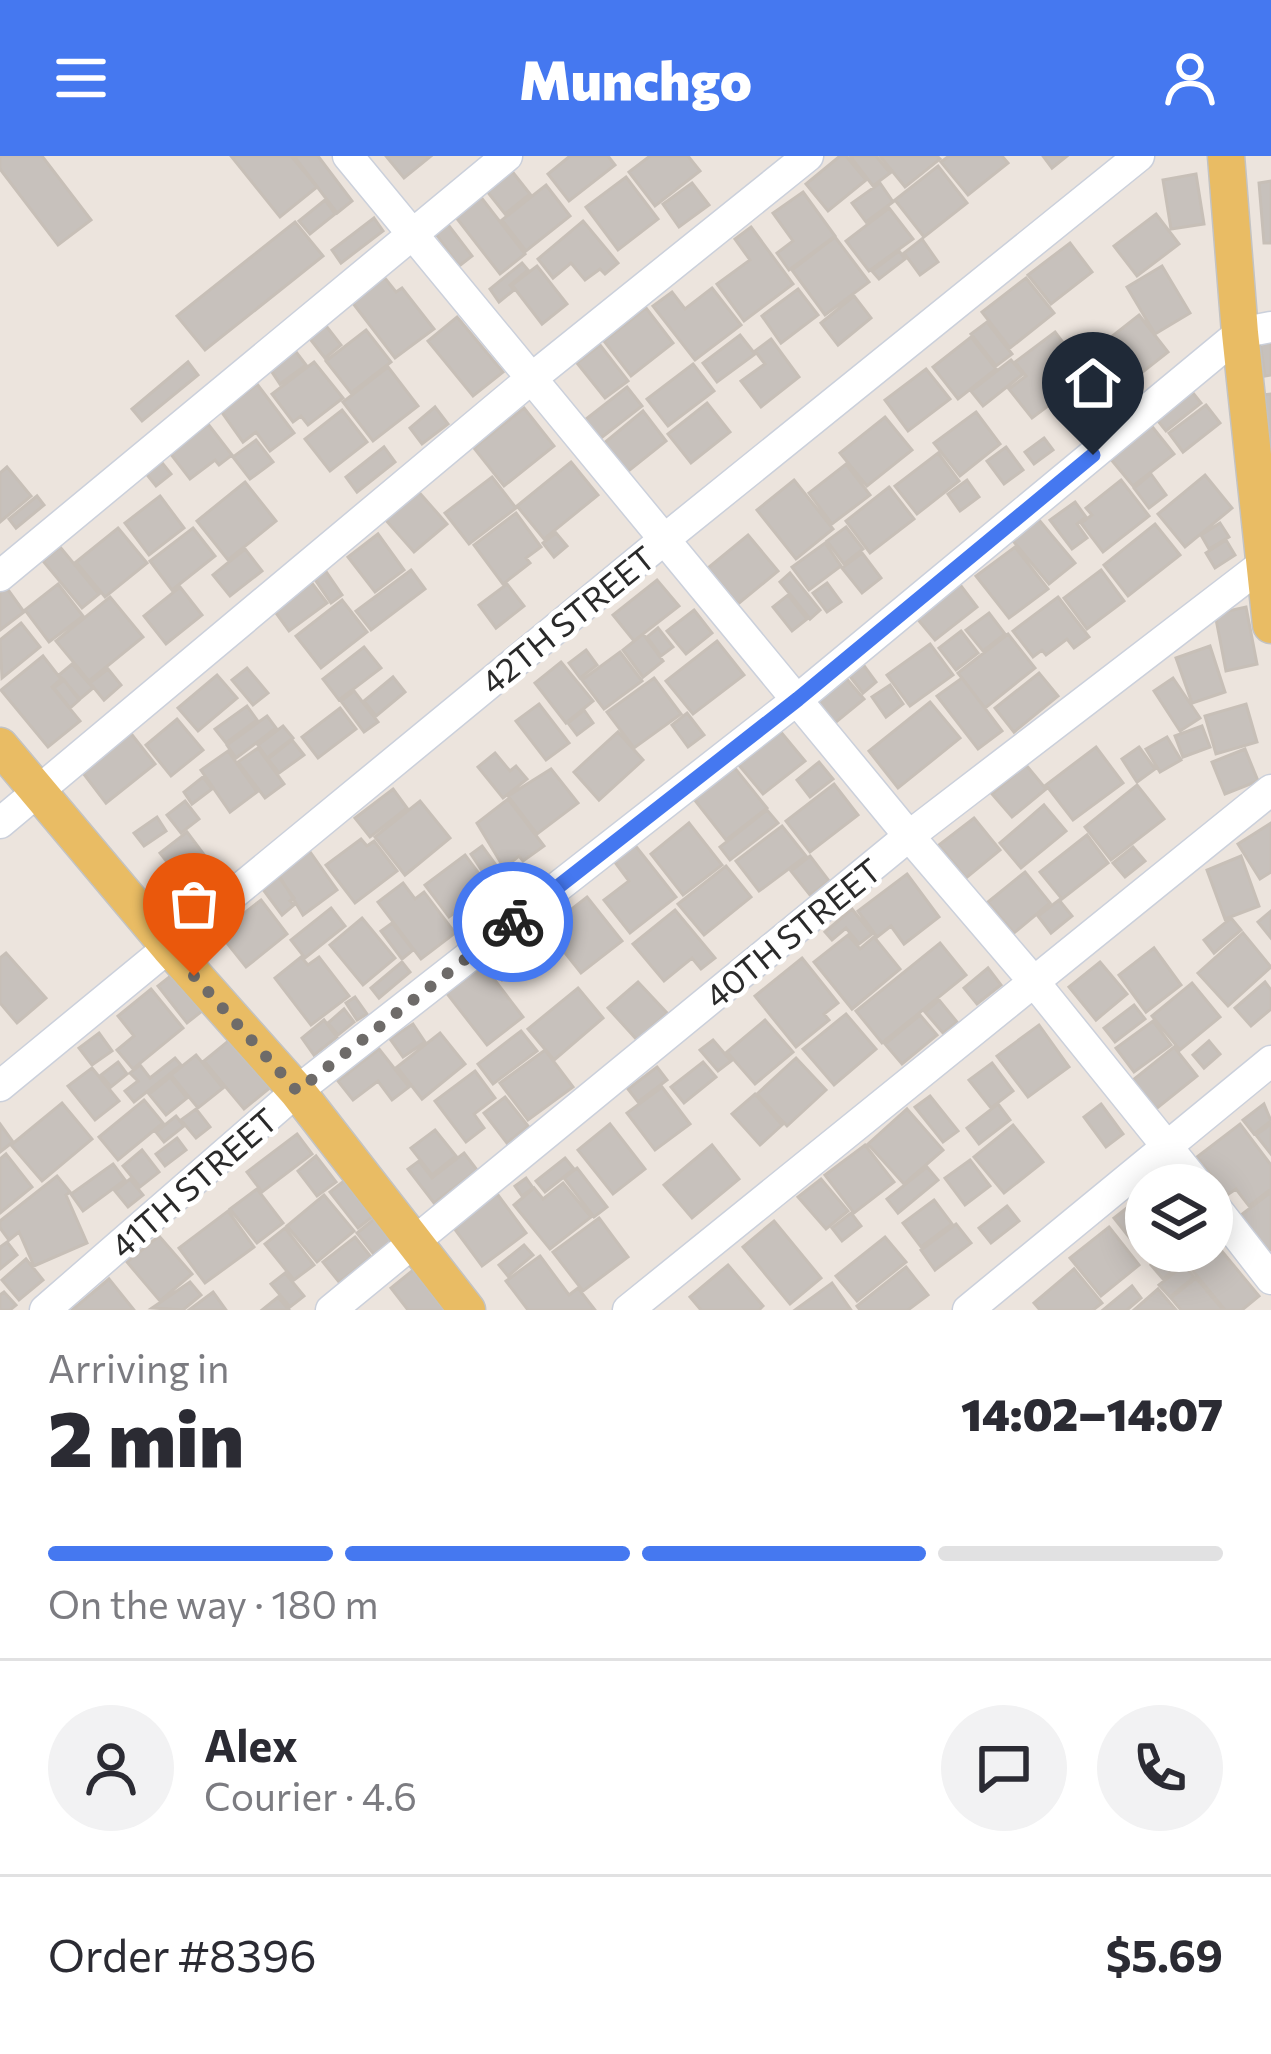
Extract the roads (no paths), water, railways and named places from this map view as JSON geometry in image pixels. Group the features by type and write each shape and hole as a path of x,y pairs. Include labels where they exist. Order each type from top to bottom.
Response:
{"main road":[{"path":"1226,156 1256,330 1262,565 1271,625"},
{"path":"0,746 297,1091 467,1310"}],"street":[{"path":"348,156 1182,1164"},
{"path":"0,576 507,156"},
{"path":"0,823 532,378 808,156"},
{"name":"42TH STREET","path":"0,1086 1138,156"},
{"name":"41TH STREET","path":"44,1310 297,1091 798,699 1256,330"},
{"name":"40TH STREET","path":"331,1310 909,836 1262,565"},
{"path":"628,1310 1271,790"},
{"path":"968,1310 1271,1061"},
{"path":"1233,1230 1271,1279"}]}
